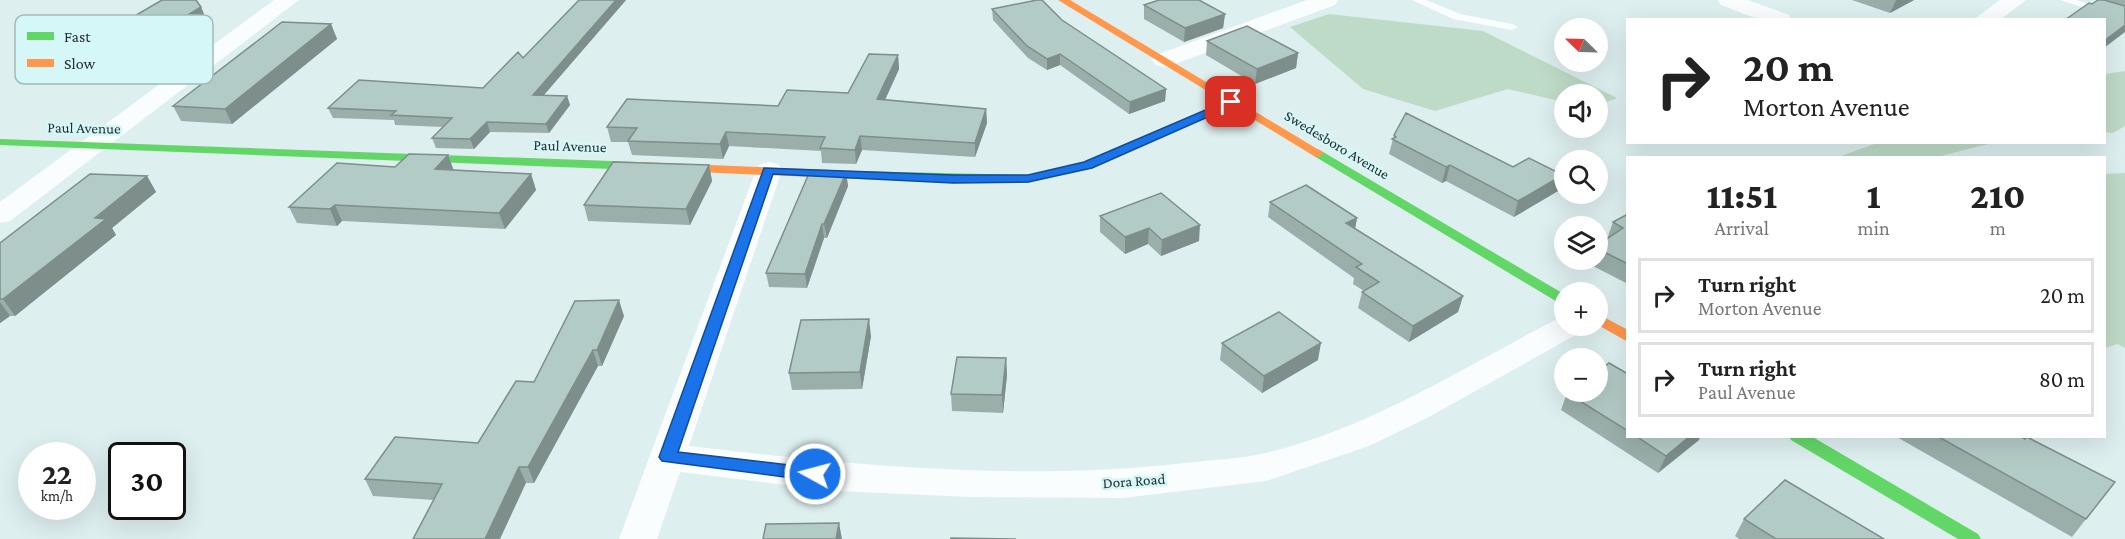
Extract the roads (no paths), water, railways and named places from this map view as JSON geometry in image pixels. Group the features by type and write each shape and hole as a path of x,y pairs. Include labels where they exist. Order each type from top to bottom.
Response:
{"street":[{"path":"213,56 288,0"},
{"name":"Swedesboro Avenue","path":"1062,0 1554,294"},
{"path":"1164,60 1327,0"},
{"path":"1729,0 1776,18"},
{"path":"1987,18 2015,0"},
{"path":"0,215 176,84"},
{"name":"Paul Avenue","path":"0,142 769,170 953,179 1028,179 1088,165 1231,102"},
{"path":"638,539 769,170"},
{"path":"1608,325 1626,336"},
{"name":"Dora Road","path":"668,457 836,477 971,483 1124,484 1266,467 1356,437 1415,409 1554,334"},
{"path":"1800,438 1972,539"}],"lane":[{"path":"1417,0 1457,17 1512,27"},
{"path":"2065,0 2125,18"}]}
